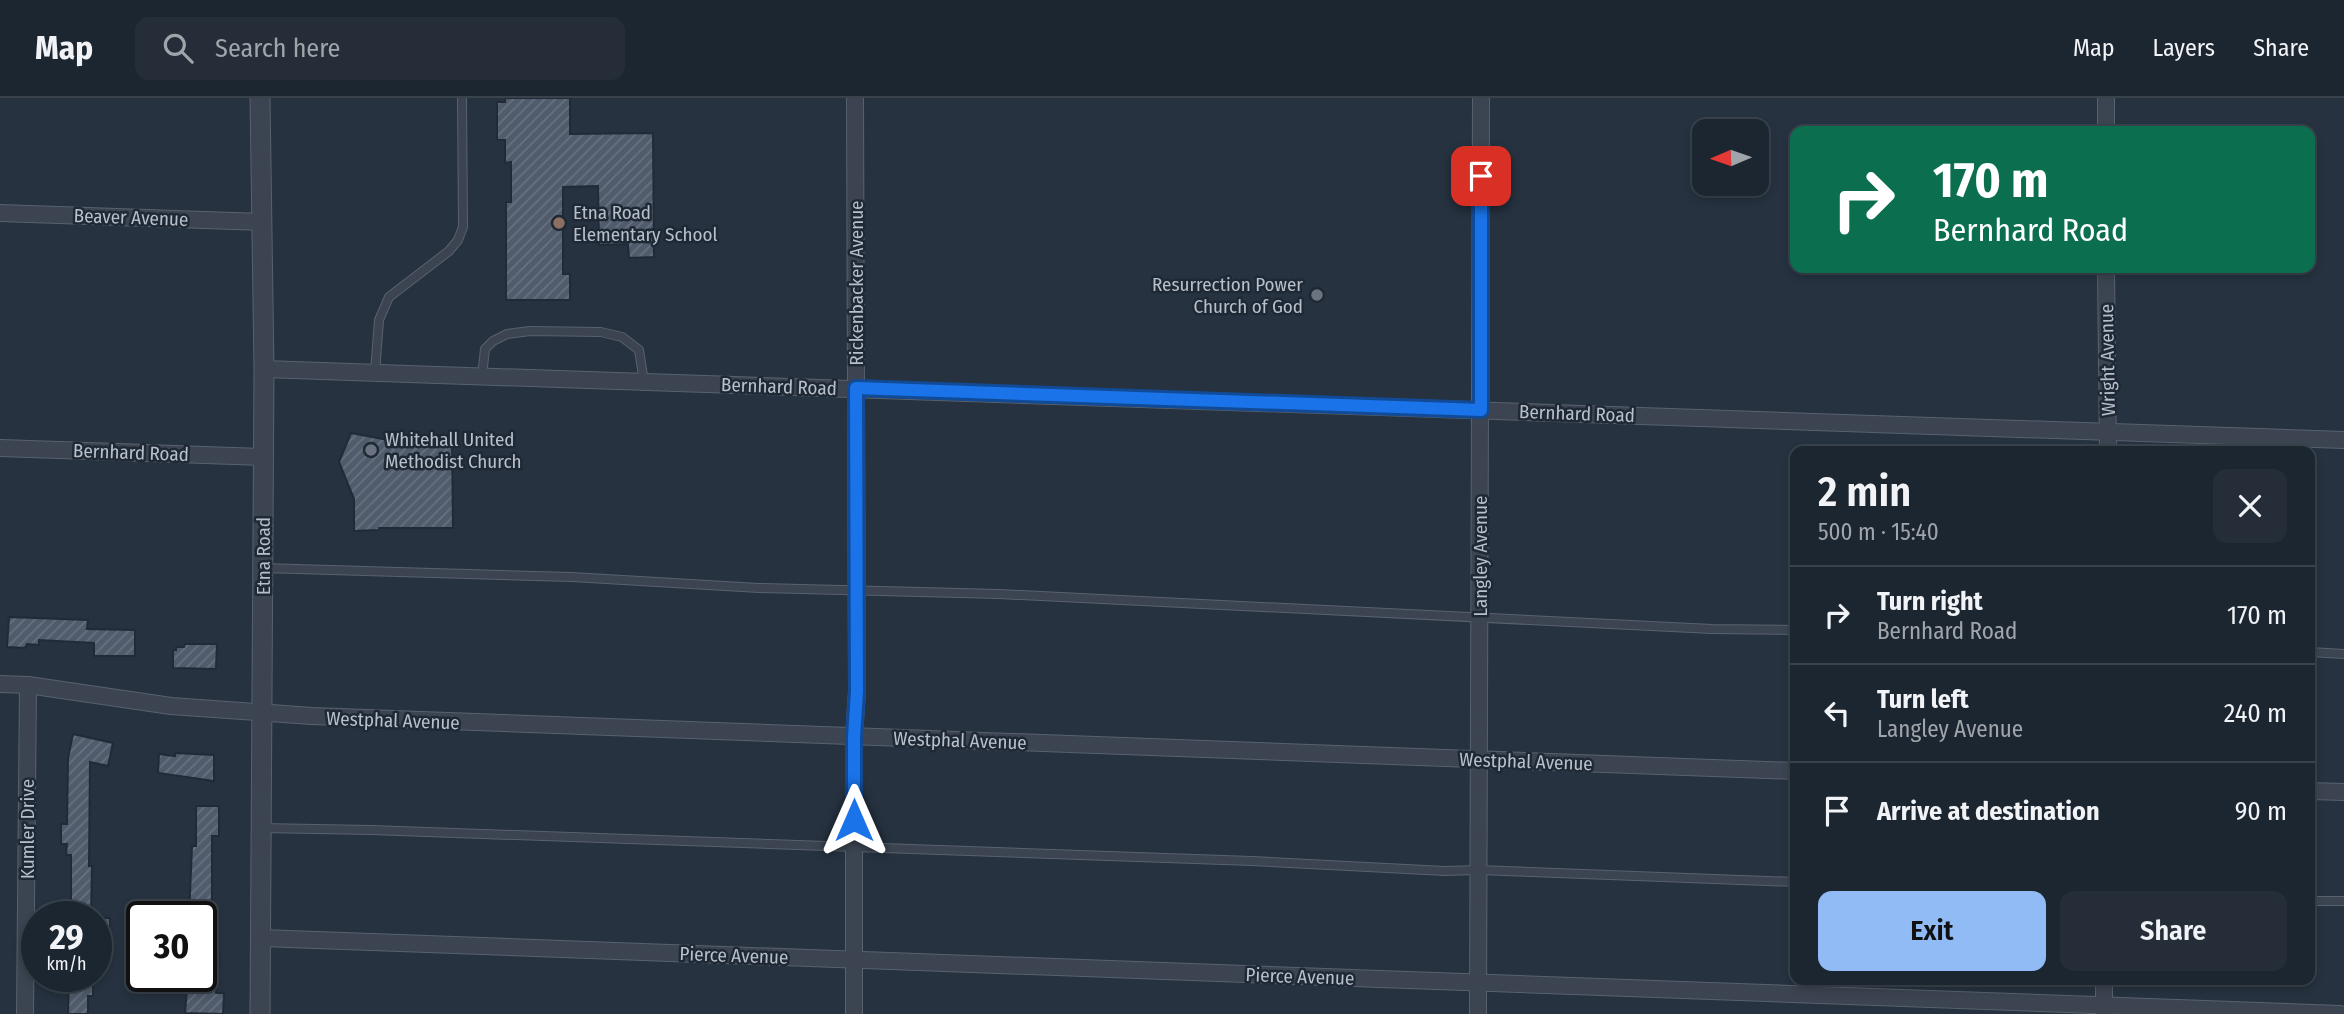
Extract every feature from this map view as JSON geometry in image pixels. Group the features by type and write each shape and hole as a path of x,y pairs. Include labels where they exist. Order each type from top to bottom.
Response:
{"street":[{"name":"Etna Road","path":"260,98 264,369 260,1014"},
{"name":"Rickenbacker Avenue","path":"854,1014 854,737 857,691 855,98"},
{"name":"Langley Avenue","path":"1478,1014 1481,98"},
{"path":"2106,98 2106,126"},
{"name":"Beaver Avenue","path":"0,213 262,222"},
{"name":"Wright Avenue","path":"2106,273 2108,446"},
{"name":"Bernhard Road","path":"264,369 2344,439"},
{"name":"Bernhard Road","path":"0,448 263,457"},
{"name":"Westphal Avenue","path":"0,684 28,685 130,701 262,713 1790,771"},
{"name":"Kumler Drive","path":"26,1014 28,685"},
{"path":"2315,791 2344,792"},
{"name":"Pierce Avenue","path":"261,938 1478,982 2104,1009 2340,1014"},
{"path":"2104,985 2104,1009"}],"lane":[{"path":"375,372 379,320 389,297 449,251 458,240 463,227 462,98"},
{"path":"482,376 485,349 493,341 507,334 576,330 622,337 639,349 644,382"},
{"path":"262,568 572,577 759,588 999,594 1712,629 1790,630"},
{"path":"2315,652 2344,654"},
{"path":"261,828 1790,882"},
{"path":"2315,901 2344,901"}],"building":[{"path":"505,98 570,98 570,134 653,133 654,257 629,258 628,244 599,245 598,186 563,187 563,274 570,274 570,300 506,300 506,202 511,202 511,162 505,163 505,140 497,140 497,102 505,102"},
{"path":"351,433 404,443 404,436 452,435 453,528 379,528 354,531 354,499 339,462"},
{"path":"9,617 88,620 87,629 135,630 135,656 94,656 94,643 39,640 39,645 27,644 25,648 7,647"},
{"path":"185,644 217,644 216,669 173,668 173,650 176,650 176,647 184,647"},
{"path":"73,734 113,743 108,766 90,762 91,901 71,901 71,855 66,855 67,844 61,844 61,824 67,824 68,758"},
{"path":"175,753 214,755 214,781 158,773 159,754 175,756"},
{"path":"196,806 219,806 219,836 212,836 212,901 190,901 192,846 196,846"},
{"path":"69,992 93,992 93,996 88,996 88,1014 68,1014"},
{"path":"187,992 224,993 223,1014 185,1013"}],"place":[{"name":"Etna Road Elementary School","path":"559,223"},
{"name":"Resurrection Power Church of God","path":"1317,295"},
{"name":"Whitehall United Methodist Church","path":"371,450"}],"route":[{"path":"854,820 857,691 856,388 1481,410 1481,176"}]}
